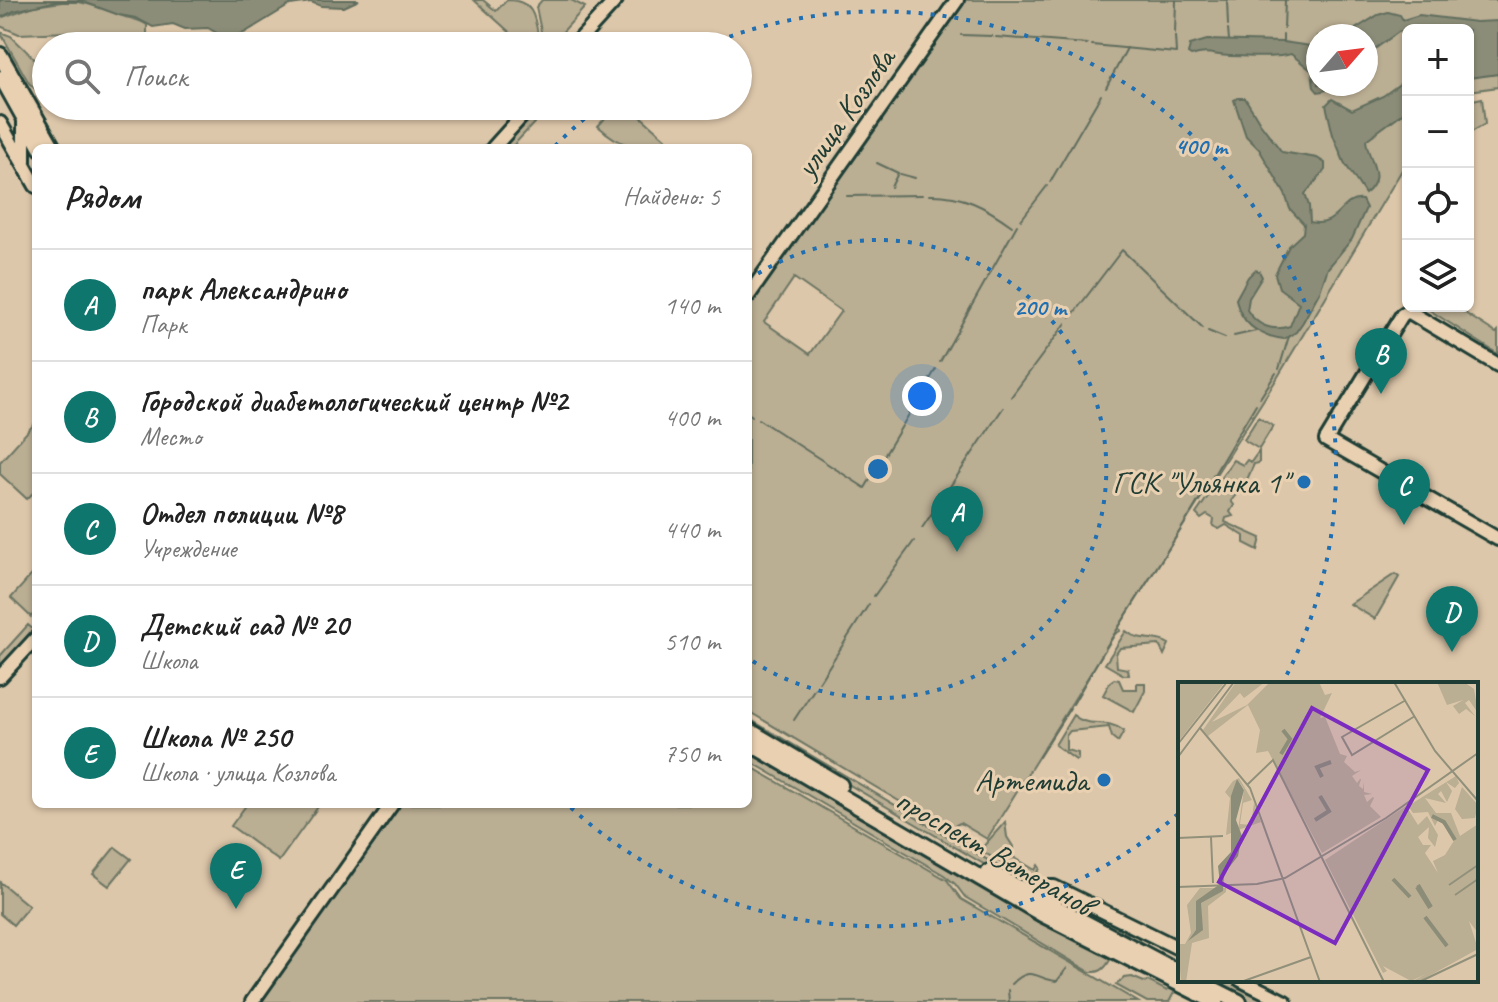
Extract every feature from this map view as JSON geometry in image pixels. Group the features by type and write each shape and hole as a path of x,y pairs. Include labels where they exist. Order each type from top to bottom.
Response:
{"main road":[{"path":"1,66 39,144"},
{"path":"1,66 32,115"},
{"path":"35,120 50,144"},
{"name":"проспект Ветеранов","path":"752,732 1025,893 1178,972"},
{"name":"проспект Ветеранов","path":"752,744 1042,914 1216,1002"},
{"path":"1199,982 1239,1002"}],"street":[{"path":"587,32 616,0"},
{"path":"598,32 627,0"},
{"name":"улица Козлова","path":"752,290 957,0"},
{"path":"24,118 24,165"},
{"path":"486,144 507,120"},
{"path":"497,144 518,120"},
{"path":"0,123 32,179"},
{"path":"1498,365 1408,311 1402,315 1326,440 1498,539"},
{"path":"0,677 32,642"},
{"path":"0,689 32,654"},
{"path":"252,1002 389,808"},
{"path":"1025,893 1037,887 1054,887 1178,948"},
{"path":"1245,982 1285,1002"}],"shaded area":[{"path":"0,0 359,0 344,7 321,6 311,2 290,5 246,32 185,29 173,24 153,27 136,18 84,2 53,2 14,11 0,18"},
{"path":"474,0 483,0 496,11 507,0 517,1 529,8 537,32 509,32"},
{"path":"542,0 571,0 585,7 563,32 541,32 536,7"},
{"path":"963,0 1498,0 1498,87 1474,90 1474,24 1402,24 1402,170 1276,380 987,839 960,823 956,825 966,841 752,713 752,297","holes":["794,278 841,311 810,354 764,322"]},
{"path":"69,1 82,3 143,23 147,25 147,32 19,34 0,26 0,18 34,6"},
{"path":"1388,12 1400,15 1403,20 1419,15 1476,22 1498,21 1498,74 1474,77 1474,24 1402,24 1402,31 1378,47 1378,24 1363,24"},
{"path":"0,32 11,36 32,56 32,86"},
{"path":"1207,40 1306,45 1306,66 1291,54 1261,57 1207,53 1191,56 1188,54 1190,45"},
{"path":"1402,82 1402,113 1366,140 1376,175 1365,194 1344,162 1326,105 1332,99 1352,110 1383,96"},
{"path":"1245,98 1282,152 1317,158 1325,163 1325,170 1305,194 1310,222 1327,221 1355,200 1362,200 1366,208 1352,239 1328,268 1320,291 1303,322 1296,332 1284,339 1252,328 1242,316 1236,299 1248,277 1255,270 1259,271 1262,277 1249,298 1247,310 1266,326 1290,326 1299,303 1279,288 1275,274 1289,246 1303,233 1304,224 1290,209 1285,194 1259,149 1246,136 1234,100"},
{"path":"1482,98 1485,124 1474,130 1474,100"},
{"path":"525,120 537,120 515,144 503,144"},
{"path":"603,120 645,120 672,144 625,144 598,126"},
{"path":"1432,312 1463,312 1496,333 1498,331 1498,354"},
{"path":"1258,417 1273,426 1259,449 1244,440"},
{"path":"32,426 32,494 27,499 0,474 0,462"},
{"path":"1259,451 1259,463 1254,464 1246,482 1231,501 1234,505 1230,512 1233,516 1226,518 1225,522 1261,538 1258,550 1244,543 1244,536 1226,525 1219,529 1213,526 1214,519 1207,515 1201,519 1196,514 1233,460 1243,465 1247,460 1251,462"},
{"path":"32,574 31,617 11,598"},
{"path":"1395,574 1399,577 1375,619 1350,604"},
{"path":"28,625 32,628 32,634 0,669 0,656"},
{"path":"1126,631 1137,637 1169,644 1164,655 1159,645 1120,648 1116,654 1117,667 1128,669 1129,675 1105,664"},
{"path":"1114,679 1119,680 1123,689 1137,689 1137,683 1145,683 1145,691 1134,712 1103,695"},
{"path":"1073,715 1124,731 1118,742 1112,737 1109,727 1070,731 1066,736 1066,750 1078,753 1076,760 1055,745"},
{"path":"752,720 1030,885 1021,886 752,727"},
{"path":"752,751 953,870 1111,958 1109,962 1100,971 1090,972 965,897 944,875 752,762"},
{"path":"752,767 947,880 961,899 1138,1002 258,1002 394,808 752,808"},
{"path":"244,808 317,808 279,861 231,826"},
{"path":"1005,822 1007,837 1014,848 1010,855 1035,870 1038,865 1040,868 1034,882 980,850"},
{"path":"115,847 131,859 109,886 93,874"},
{"path":"0,882 29,906 13,925 0,914"},
{"path":"1051,891 1141,934 1137,941 1123,931 1121,934 1039,893"},
{"path":"1132,977 1167,991 1170,987 1176,989 1169,1002 1147,1002 1116,985 1124,978"},
{"path":"1208,982 1237,982 1276,1002 1248,1002"}],"waterway":[{"path":"1175,33 1176,0"},
{"path":"1227,0 1228,25"},
{"path":"1284,29 1285,0"},
{"path":"1228,29 1229,40"},
{"path":"961,35 992,36"},
{"path":"1283,35 1283,42"},
{"path":"1092,45 1176,53 1175,36"},
{"path":"996,37 1087,44"},
{"path":"1106,88 1127,48"},
{"path":"1050,182 1101,95"},
{"path":"877,163 898,173 891,187"},
{"path":"900,174 915,178"},
{"path":"1021,220 1047,186"},
{"path":"847,196 922,195"},
{"path":"929,195 973,203 1012,226"},
{"path":"940,362 1017,225"},
{"path":"1071,317 1122,250 1203,328"},
{"path":"1011,397 1066,323"},
{"path":"1208,331 1225,338"},
{"path":"1234,336 1256,331"},
{"path":"1279,369 1289,336"},
{"path":"758,419 865,488 936,369"},
{"path":"1260,398 1276,373"},
{"path":"1191,513 1256,404"},
{"path":"922,528 1003,408"},
{"path":"1106,647 1188,518"},
{"path":"874,596 914,541"},
{"path":"819,682 869,604"},
{"path":"1073,704 1102,654"},
{"path":"794,720 815,688"},
{"path":"1039,757 1070,708"},
{"path":"1012,984 1030,974 1057,981 1067,968"},
{"path":"1008,990 1009,1002"}],"place":[{"name":"Городской диабетологический центр №2","path":"1381,394"},
{"name":"ГСК \"Ульянка 1\"","path":"1304,482"},
{"name":"Отдел полиции №8","path":"1404,525"},
{"name":"парк Александрино","path":"957,552"},
{"name":"Детский сад № 20","path":"1452,652"},
{"name":"Артемида","path":"1104,780"},
{"name":"Школа № 250","path":"236,909"}]}
